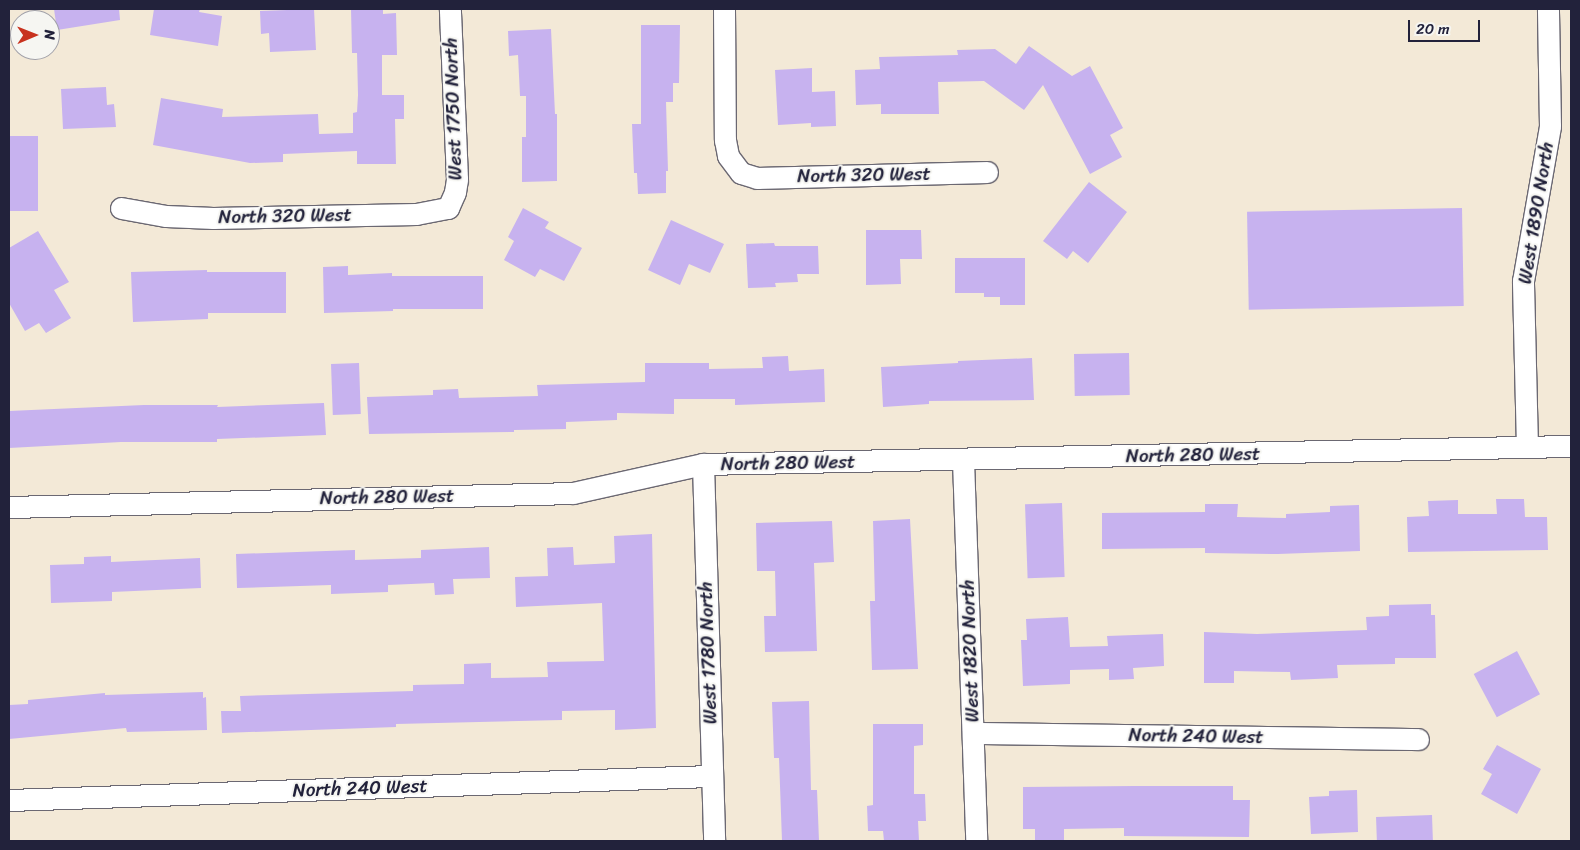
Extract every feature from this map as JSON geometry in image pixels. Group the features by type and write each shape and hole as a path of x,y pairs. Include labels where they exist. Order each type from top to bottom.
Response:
{"street":[{"name":"West 1750 North","path":"448,208 455,192 457,179 450,9"},
{"name":"North 320 West","path":"724,9 726,140 728,156 740,173 757,178 987,172"},
{"name":"West 1890 North","path":"1526,447 1523,281 1550,126 1548,9"},
{"name":"North 320 West","path":"122,208 166,216 213,218 416,214 448,208"},
{"name":"North 280 West","path":"9,507 573,493 703,464 1571,446"},
{"name":"West 1820 North","path":"963,460 976,841"},
{"name":"West 1780 North","path":"703,464 714,841"},
{"name":"North 240 West","path":"973,733 1418,739"},
{"name":"North 240 West","path":"9,800 712,776"}],"building":[{"path":"119,9 120,20 60,30 60,10 54,10"},
{"path":"154,9 200,9 199,12 222,16 218,46 150,35"},
{"path":"314,9 316,50 270,52 269,33 261,34 260,11"},
{"path":"351,9 383,9 383,14 396,13 397,55 382,55 382,95 404,95 404,119 395,119 396,164 357,164 357,151 283,154 283,162 250,163 153,145 161,98 223,109 222,117 318,114 319,134 353,133 353,113 357,112 358,95 357,53 352,53"},
{"path":"641,25 680,25 679,83 673,83 673,102 666,102 668,171 666,171 666,193 638,194 637,173 634,173 632,124 641,124"},
{"path":"551,29 555,114 557,114 557,181 522,182 522,137 526,137 526,96 520,96 518,55 509,56 508,31"},
{"path":"1029,46 1072,76 1090,66 1123,128 1110,135 1122,157 1090,174 1043,85 1024,110 984,81 938,82 939,114 881,114 881,104 856,105 855,70 880,69 879,57 958,55 957,50 995,49 1016,64"},
{"path":"812,68 812,92 835,91 836,126 811,127 811,123 778,125 775,70"},
{"path":"106,87 107,105 114,104 116,127 63,129 61,89"},
{"path":"9,136 38,136 38,211 9,211"},
{"path":"1089,182 1127,212 1088,263 1073,251 1067,259 1043,241"},
{"path":"523,208 549,222 545,228 582,248 564,281 540,269 535,277 504,260 514,241 508,237"},
{"path":"1462,208 1464,306 1249,310 1247,212"},
{"path":"671,220 724,244 710,273 689,264 680,285 648,270"},
{"path":"866,230 921,230 922,259 900,259 901,284 866,285"},
{"path":"38,231 69,282 54,290 71,318 46,333 39,323 25,331 9,303 9,248"},
{"path":"774,243 775,246 818,246 819,274 797,274 798,282 775,283 776,287 748,288 746,244"},
{"path":"955,258 1025,258 1025,305 1000,305 1000,297 984,297 984,293 955,293"},
{"path":"348,266 348,275 392,273 392,276 483,276 483,309 393,309 393,311 324,313 323,267"},
{"path":"207,270 207,272 286,272 286,313 208,313 208,319 133,322 131,272"},
{"path":"1129,353 1130,395 1075,396 1074,354"},
{"path":"788,356 789,371 824,369 825,402 735,405 735,399 674,399 674,414 617,413 617,420 566,422 566,429 514,430 514,432 369,434 367,397 433,395 433,390 458,389 459,398 538,396 537,385 645,382 645,363 709,363 709,369 763,368 762,357"},
{"path":"1032,358 1034,400 929,401 929,404 883,407 881,367"},
{"path":"359,363 361,414 333,415 331,364"},
{"path":"324,403 326,435 217,439 217,442 121,442 9,448 9,411 144,405 218,405 217,407"},
{"path":"1496,499 1524,499 1525,517 1547,517 1548,550 1408,552 1407,517 1429,516 1428,501 1458,500 1458,514 1497,514"},
{"path":"1062,503 1065,577 1028,578 1025,504"},
{"path":"1205,504 1238,504 1237,517 1286,518 1286,514 1330,512 1330,506 1359,505 1360,551 1278,554 1205,553 1205,548 1102,549 1102,513 1205,512"},
{"path":"910,519 918,669 872,670 870,601 875,601 873,521"},
{"path":"832,521 834,562 814,563 817,651 765,652 764,616 776,616 775,571 757,571 756,523"},
{"path":"652,534 656,728 615,730 615,710 562,711 562,720 396,724 396,727 222,733 221,711 241,711 240,696 413,691 413,685 464,684 464,664 491,663 491,678 548,677 547,662 604,661 602,603 516,607 515,577 548,576 547,548 573,547 574,565 615,563 614,536"},
{"path":"489,547 490,578 453,579 454,594 435,595 434,583 388,585 388,592 331,594 331,585 237,588 236,554 355,550 355,560 421,558 421,550"},
{"path":"111,556 111,562 200,558 201,588 112,592 112,601 51,603 50,565 84,564 84,557"},
{"path":"1431,604 1431,615 1435,615 1436,658 1395,658 1395,664 1337,665 1338,678 1291,680 1290,672 1234,671 1234,683 1204,683 1204,632 1257,634 1367,630 1366,617 1389,616 1389,605"},
{"path":"1068,617 1070,647 1108,646 1107,636 1163,634 1164,666 1133,668 1134,679 1109,680 1109,669 1070,670 1070,684 1023,686 1021,640 1027,640 1026,619"},
{"path":"1517,651 1540,694 1497,717 1474,674"},
{"path":"203,692 203,698 206,697 207,730 127,732 126,728 9,739 9,705 28,704 28,700 105,693 105,695"},
{"path":"809,701 811,790 817,790 819,841 782,841 779,758 774,758 772,702"},
{"path":"873,724 923,724 923,745 914,746 914,794 925,794 926,821 918,821 919,841 884,841 883,831 868,831 867,806 873,805"},
{"path":"1497,745 1541,769 1517,814 1481,794 1492,774 1483,769"},
{"path":"1233,786 1233,800 1250,800 1249,837 1124,836 1124,828 1064,829 1064,841 1035,841 1035,829 1023,829 1023,787"},
{"path":"1357,790 1358,832 1311,834 1309,797 1329,796 1329,791"},
{"path":"1432,815 1433,841 1377,841 1376,817"}]}
